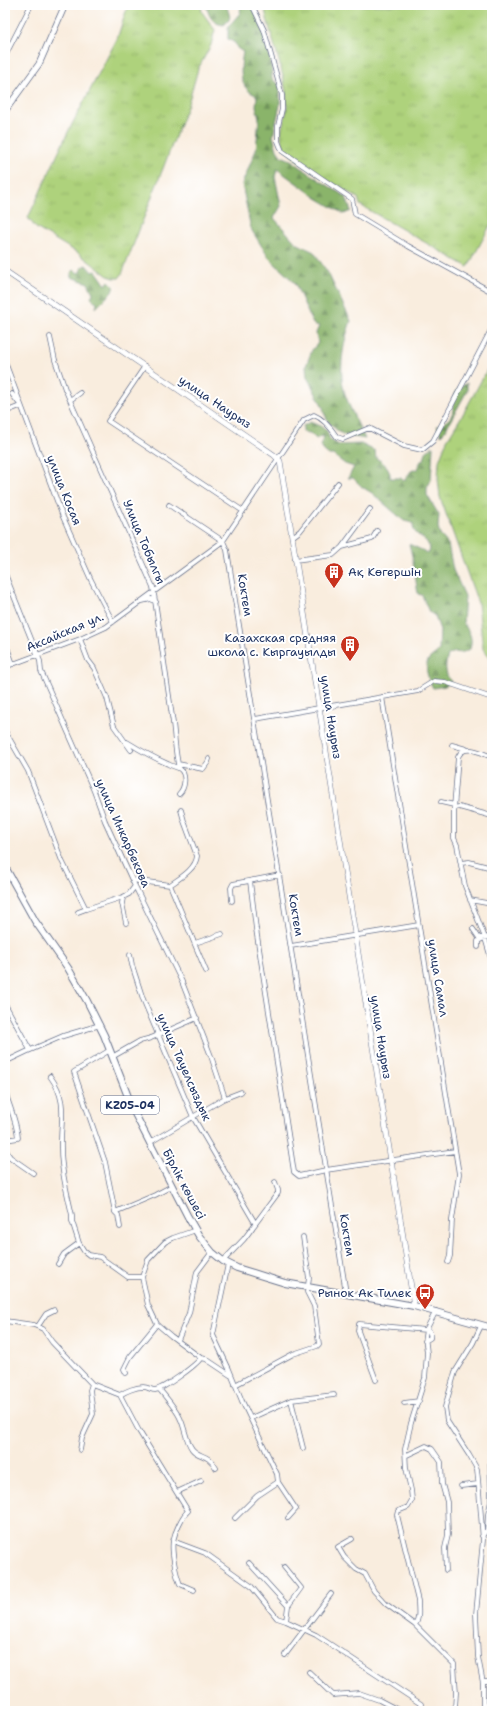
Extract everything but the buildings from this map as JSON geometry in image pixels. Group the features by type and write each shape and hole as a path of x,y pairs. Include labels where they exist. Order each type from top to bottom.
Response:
{"main road":[{"path":"5,111 39,64 65,5"},
{"name":"Бірлік көшесі","path":"5,866 35,921 68,968 100,1025 128,1099 149,1143 196,1230 212,1252 225,1262 260,1276 307,1287 414,1306 492,1328"}],"street":[{"path":"5,56 31,5"},
{"path":"252,5 264,30 282,95 282,109 278,126 278,141 282,151 352,199 355,214 408,246 492,292"},
{"name":"улица Наурыз","path":"5,271 278,458 320,708 414,1306"},
{"name":"Аксайская ул.","path":"5,667 80,639 106,627 222,542 304,420 314,414 321,418 332,429 337,438 343,440 369,428 404,446 422,450 433,441 492,328"},
{"name":"Улица Тобылгы","path":"50,337 57,366 70,400 154,591 175,733 176,754 179,766 184,776 182,790 179,794"},
{"name":"улица Косая","path":"5,366 14,386 63,517 113,622"},
{"path":"145,366 108,420 243,511"},
{"path":"70,400 80,393"},
{"path":"5,412 20,405 12,394"},
{"path":"292,537 308,522 338,483"},
{"path":"169,505 222,542"},
{"path":"296,560 333,555 342,547 370,509"},
{"path":"342,547 372,539 377,531"},
{"name":"Коктем","path":"222,542 227,550 229,558 346,1293"},
{"name":"улица Инкарбекова","path":"5,574 40,661 41,671 94,791 105,821 182,982 197,1018 226,1098"},
{"path":"140,602 150,599 156,602"},
{"path":"80,639 88,660 94,668 107,698 114,726 131,750"},
{"path":"5,642 13,664"},
{"path":"255,720 418,691 434,681 445,682 492,698"},
{"name":"улица Самал","path":"382,697 459,1180 452,1220 450,1256 448,1262"},
{"path":"5,731 28,771 62,861 86,909"},
{"path":"125,741 164,762 179,766 203,770 208,762 208,759"},
{"path":"452,745 492,757"},
{"path":"471,750 463,750 458,757 454,807 454,838 461,863 465,886 492,962"},
{"path":"441,802 454,807 492,816"},
{"path":"132,880 170,885 196,862 197,856 181,810"},
{"path":"461,863 468,862 492,868"},
{"path":"232,902 232,886 280,875"},
{"path":"250,881 256,929 294,1172 299,1176 326,1170 455,1151"},
{"path":"170,885 206,971"},
{"path":"78,912 123,898 129,894 135,886"},
{"path":"123,898 122,903 126,923"},
{"path":"470,900 492,904"},
{"path":"291,946 419,925"},
{"path":"473,929 476,936 483,939"},
{"path":"195,943 222,934"},
{"path":"478,947 478,941 492,937"},
{"name":"улица Тауелсыздык","path":"130,955 132,965 158,1035 193,1117 255,1223"},
{"path":"5,1004 30,1050"},
{"path":"120,1227 118,1215 115,1212 105,1162 74,1072 140,1041 197,1018"},
{"path":"5,1062 63,1036 100,1025"},
{"path":"50,1076 60,1092 63,1111 61,1147 63,1172 72,1221 79,1243 88,1255 100,1257 128,1277 142,1277"},
{"path":"5,1091 18,1138 5,1140"},
{"path":"149,1143 226,1098 241,1092"},
{"path":"5,1150 10,1157 33,1173"},
{"path":"275,1182 278,1193 225,1262 213,1336 277,1474 278,1482 296,1509 288,1518"},
{"path":"115,1212 172,1186"},
{"path":"196,1230 165,1242 148,1260 142,1277 148,1305 157,1324 171,1336 201,1358 216,1364 231,1375"},
{"path":"492,1235 492,1263"},
{"path":"235,1385 293,1354 319,1344 314,1306 307,1292 309,1278 303,1237"},
{"path":"58,1264 64,1254 79,1243"},
{"path":"178,1340 189,1313 196,1272 212,1252"},
{"path":"38,1326 46,1314 54,1310"},
{"path":"426,1330 436,1312"},
{"path":"5,1321 38,1326 43,1329 52,1342 92,1384 120,1395 139,1430 188,1510 183,1514 173,1541 174,1557 180,1584 194,1590"},
{"path":"126,1373 124,1368 130,1357 157,1324"},
{"path":"376,1380 358,1331 359,1324 426,1330 430,1333 430,1338 425,1340 427,1352 426,1368 419,1401 407,1437 406,1468 412,1490 412,1500 408,1507 398,1511 418,1601 419,1615 418,1621 415,1625"},
{"path":"481,1326 473,1343 455,1372 445,1407 447,1421 477,1469 482,1536 476,1614 478,1657 483,1681 483,1711"},
{"path":"120,1395 130,1390 144,1387 151,1390 159,1389 187,1370 201,1358"},
{"path":"80,1450 82,1438 93,1414 90,1390 92,1384"},
{"path":"159,1389 181,1419 192,1448 197,1454 206,1456 211,1460 216,1468"},
{"path":"251,1418 291,1400 334,1395"},
{"path":"291,1400 303,1448"},
{"path":"404,1403 419,1401"},
{"path":"407,1455 426,1446 432,1449 440,1462 442,1484 447,1502 448,1535 444,1548 446,1570"},
{"path":"482,1536 487,1530 491,1501 490,1449"},
{"path":"177,1492 201,1480"},
{"path":"235,1518 257,1496 278,1482"},
{"path":"461,1486 478,1484"},
{"path":"352,1539 338,1547 344,1558 356,1569 365,1574 374,1591 386,1604 415,1625 454,1664 456,1693 455,1707"},
{"path":"173,1541 205,1553 250,1586 277,1618 304,1629 416,1701 421,1706 418,1711"},
{"path":"249,1562 288,1606"},
{"path":"284,1567 301,1588 288,1606 286,1621"},
{"path":"285,1655 331,1594"},
{"path":"309,1672 333,1696 359,1693 379,1700 400,1711"},
{"path":"483,1681 492,1681"}],"green space":[{"path":"128,5 201,5 202,12 215,30 211,45 198,69 188,104 122,274 119,278 114,278 108,276 78,253 36,228 28,218 68,132 117,39"},
{"path":"206,5 227,5 230,16 229,20 224,25 217,23 210,16"},
{"path":"241,5 253,5 269,50 272,79 280,86 280,105 273,136 277,150 281,156 291,160 346,197 351,211 344,214 317,198 277,169 275,177 281,206 274,218 296,243 314,252 328,273 351,321 342,357 343,385 349,405 365,439 344,435 329,423 323,407 307,377 306,366 312,350 318,343 316,333 319,326 313,324 295,283 269,258 251,229 242,184 256,150 259,118 256,106 257,96 247,89 242,80 241,66 243,52 237,48 235,43 228,39 228,27 240,13"},
{"path":"264,5 492,5 492,222 468,267 360,205 358,198 308,168 298,161 285,148 281,136 287,109 286,91"},
{"path":"86,265 92,272 96,271 106,285 109,281 114,286 112,292 96,308 97,303 91,298 93,293 88,283 71,277 71,273 74,270 78,273 82,267"},
{"path":"492,361 492,661 483,649 478,603 440,497 438,479 439,461 447,440"},
{"path":"467,383 467,391 446,430 441,435 437,426 445,422 452,415 453,397 455,392"},
{"path":"310,422 327,431 330,440 339,445 361,444 375,451 376,458 388,469 390,478 401,478 404,481 411,471 417,469 421,461 424,460 426,452 433,446 431,480 427,488 427,495 439,515 438,527 440,535 448,544 453,570 465,596 463,623 471,638 470,649 461,653 455,652 448,655 446,669 447,675 451,682 445,686 433,688 427,674 427,662 439,650 440,630 435,616 429,612 422,595 418,594 409,544 428,553 430,550 427,543 415,532 413,523 404,521 353,478 348,478 354,467 345,464 333,455 329,455 324,451 321,445 324,437 321,436 316,439 310,433 303,432 303,426"}],"place":[{"name":"Ақ Көгершін","path":"334,589"},
{"name":"Казахская средняя школа с. Кыргауылды","path":"350,662"},
{"name":"Рынок Ак Тилек","path":"425,1310"}]}
